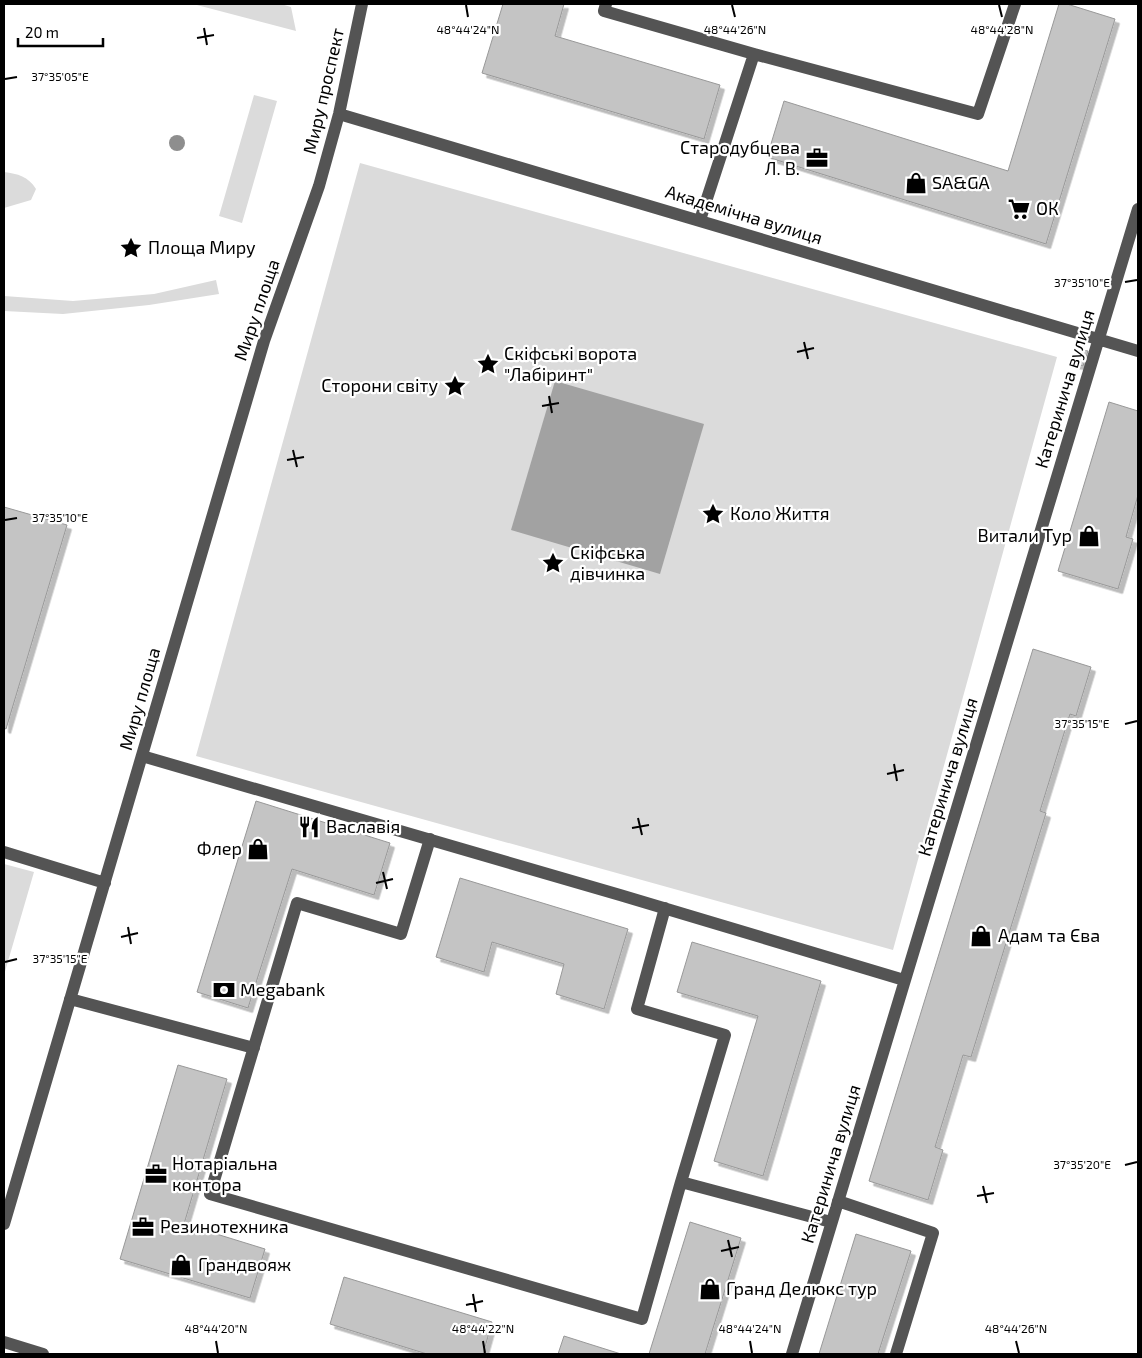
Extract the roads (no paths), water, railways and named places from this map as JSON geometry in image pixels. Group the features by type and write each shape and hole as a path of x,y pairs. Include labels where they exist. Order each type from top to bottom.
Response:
{"street":[{"name":"Миру проспект","path":"319,186 339,114 362,4"},
{"path":"606,4 604,11 754,54 978,114 1015,4"},
{"path":"700,220 754,54"},
{"name":"Академічна вулиця","path":"339,114 1138,352"},
{"name":"Миру площа","path":"4,1224 264,341 319,186"},
{"name":"Катеринича вулиця","path":"792,1354 1138,209"},
{"path":"142,756 665,908 904,980"},
{"path":"430,839 401,934 297,903 210,1194 642,1319 725,1035 637,1009 665,908"},
{"path":"4,852 105,883"},
{"path":"70,999 254,1048"},
{"path":"681,1182 831,1222"},
{"path":"838,1201 933,1233 896,1354"},
{"path":"4,1342 43,1354"}],"place":[{"name":"Стародубцева Л. В.","path":"817,158"},
{"name":"SA&GA","path":"916,183"},
{"name":"ОК","path":"1019,209"},
{"name":"Площа Миру","path":"131,248"},
{"name":"Скіфські ворота \"Лабіринт\"","path":"488,364"},
{"name":"Сторони світу","path":"455,386"},
{"name":"Коло Життя","path":"713,514"},
{"name":"Витали Тур","path":"1089,536"},
{"name":"Скіфська дівчинка","path":"553,563"},
{"name":"Ваславія","path":"309,827"},
{"name":"Флер","path":"258,849"},
{"name":"Адам та Єва","path":"981,936"},
{"name":"Megabank","path":"224,990"},
{"name":"Нотаріальна контора","path":"156,1174"},
{"name":"Резинотехника","path":"143,1227"},
{"name":"Грандвояж","path":"181,1265"},
{"name":"Гранд Делюкс тур","path":"710,1289"}]}
